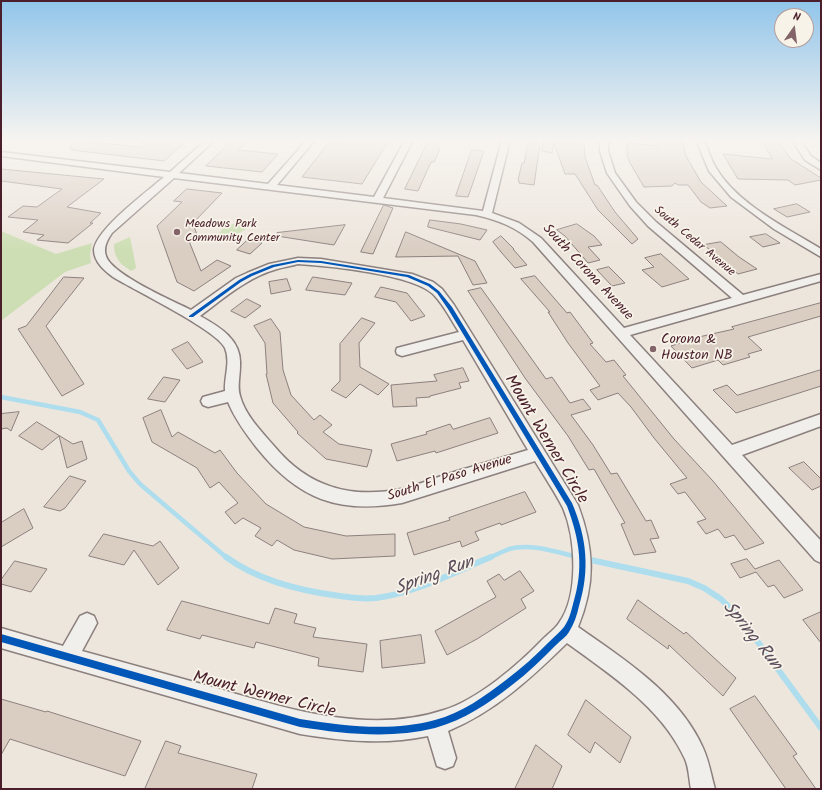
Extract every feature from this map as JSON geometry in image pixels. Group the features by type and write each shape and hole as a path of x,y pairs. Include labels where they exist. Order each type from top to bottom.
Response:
{"street":[{"name":"South El Paso Avenue","path":"169,177 108,231 100,244 99,251 103,264 110,270 218,332 231,347 234,358 233,394 240,414 278,463 295,478 311,487 346,499 385,500 538,453"},
{"name":"South Corona Avenue","path":"196,177 487,214 509,221 529,233 621,332 821,554"},
{"path":"272,186 280,177"},
{"path":"376,200 389,177"},
{"path":"487,214 497,177"},
{"name":"South Cedar Avenue","path":"613,177 633,204 652,224 741,298"},
{"path":"718,177 732,193 756,211 821,254"},
{"name":"Mount Werner Circle","path":"1,638 300,723 332,729 367,731 400,730 436,724 466,712 495,693 531,666 566,630 575,611 584,570 583,547 570,505 444,299 430,279 321,262 279,261 240,281 191,316"},
{"path":"621,332 821,277"},
{"path":"402,351 466,335"},
{"path":"208,401 233,394"},
{"path":"729,453 821,420"},
{"path":"68,656 88,623"},
{"path":"566,630 612,664 659,704 678,726 694,754 703,789"},
{"path":"436,724 445,758"}],"green space":[{"path":"242,223 251,226 231,238 221,240 217,237 221,230 227,226"},
{"path":"1,231 56,254 92,243 90,255 91,263 65,272 1,321"},
{"path":"130,237 136,267 131,271 116,257 114,244"}],"building":[{"path":"1,177 82,177 104,179 67,207 101,213 90,223 93,223 68,243 37,240 44,235 23,232 38,220 8,217 23,206 37,207 62,189 1,181"},
{"path":"302,177 366,177 362,184"},
{"path":"411,177 424,177 418,191 405,189"},
{"path":"463,177 475,177 468,197 456,196"},
{"path":"519,177 535,177 534,185 519,183"},
{"path":"577,177 592,177 595,185 597,185 615,212 638,239 632,244 598,210"},
{"path":"638,177 698,177 701,182 727,206 710,208 701,202 688,185 678,185 675,183 672,186 644,187"},
{"path":"737,177 819,177 821,180 795,185 788,180 738,179"},
{"path":"187,189 222,193 193,223 198,238 189,241 201,271 217,260 231,266 194,291 177,282 157,226 182,202 174,201"},
{"path":"797,204 810,212 787,217 774,209"},
{"path":"384,205 393,208 373,254 361,252"},
{"path":"430,220 461,224 487,230 480,240 428,227"},
{"path":"577,224 594,236 602,245 588,247 600,260 588,263 565,236 557,230"},
{"path":"345,225 334,245 277,236 277,233"},
{"path":"406,232 475,261 487,283 473,285 458,256 396,257"},
{"path":"766,234 780,243 763,247 750,237"},
{"path":"501,236 527,265 515,268 493,242"},
{"path":"249,239 262,243 250,254 237,250"},
{"path":"721,242 739,257 757,269 738,274 704,245"},
{"path":"661,254 689,279 662,287 642,270 654,267 645,258"},
{"path":"609,267 625,283 612,286 597,270"},
{"path":"535,276 567,313 570,312 593,343 590,344 606,362 614,360 626,375 623,376 674,439 713,481 764,543 745,550 734,535 725,538 718,529 706,534 697,522 706,519 685,492 678,494 670,484 687,478 631,407 618,393 598,400 590,390 600,386 568,343 548,312 550,312 521,279"},
{"path":"64,277 84,278 46,326 84,384 62,396 18,329 26,326"},
{"path":"313,277 352,283 345,295 306,290"},
{"path":"287,279 291,290 271,294 269,282"},
{"path":"381,287 407,293 425,316 411,321 396,302 375,297"},
{"path":"481,288 546,379 552,377 570,403 583,399 591,409 571,415 593,445 611,474 617,473 646,521 651,520 659,538 650,539 656,552 634,555 621,524 625,523 594,469 589,470 568,436 525,378 468,291"},
{"path":"247,299 261,306 245,318 231,311"},
{"path":"821,303 821,316 748,337 762,350 748,354 750,357 723,365 718,360 692,368 671,346 703,336 734,329 732,327"},
{"path":"362,318 375,323 359,343 360,367 389,384 378,395 360,384 346,398 331,390 340,381 340,344"},
{"path":"271,319 280,332 283,370 291,395 314,420 320,415 332,425 323,432 339,444 372,450 367,467 326,459 297,433 298,432 273,403 266,374 265,343 254,326"},
{"path":"188,342 203,362 187,369 172,350"},
{"path":"463,368 469,381 459,383 461,388 430,397 416,398 417,406 393,407 391,385 437,381 434,375"},
{"path":"821,370 821,386 736,413 713,390 727,385 737,395"},
{"path":"164,377 180,380 165,402 148,399"},
{"path":"161,410 172,437 178,432 215,453 220,450 237,473 266,504 304,527 346,536 395,534 395,556 332,559 294,550 277,540 272,546 255,536 261,528 243,518 235,524 225,512 238,503 219,482 210,488 197,468 152,442 143,418"},
{"path":"19,412 11,431 7,428 1,429 1,414"},
{"path":"490,418 498,433 436,453 435,451 397,461 391,444 427,434 426,432 450,424 453,429"},
{"path":"37,422 73,444 82,441 87,459 67,468 59,436 42,450 19,436"},
{"path":"804,462 821,479 821,486 812,490 789,468"},
{"path":"70,476 86,481 65,508 60,511 44,507"},
{"path":"525,492 536,512 501,525 500,523 475,532 479,540 462,547 460,541 414,555 407,533 450,520 449,518"},
{"path":"24,509 33,528 1,547 1,523"},
{"path":"104,534 153,546 160,541 179,568 158,585 134,550 124,565 89,556"},
{"path":"747,559 755,569 779,560 803,590 784,598 774,585 768,587 756,572 740,578 731,564"},
{"path":"15,561 47,569 31,592 1,584 1,580"},
{"path":"520,571 534,591 521,599 526,608 477,639 447,655 435,631 496,597 487,581 499,574 504,580"},
{"path":"638,600 684,634 686,632 736,678 723,696 669,645 668,649 627,619"},
{"path":"182,601 269,624 275,608 297,614 294,623 316,628 313,637 367,644 363,672 318,666 319,658 256,642 254,648 202,635 200,639 167,630"},
{"path":"821,612 821,643 803,620"},
{"path":"421,635 425,663 382,668 380,641"},
{"path":"755,696 797,754 793,756 816,789 786,789 730,709"},
{"path":"1,699 46,712 47,711 141,741 125,776 10,739 1,755"},
{"path":"586,700 631,737 620,763 595,742 590,753 568,735"},
{"path":"166,741 181,746 178,753 257,774 252,789 145,789"},
{"path":"536,745 562,766 552,789 515,789"}],"waterway":[{"name":"Spring Run","path":"1,397 80,412 98,420 129,471 140,484 227,558"},
{"name":"Spring Run","path":"489,558 517,547 543,549 577,557"},
{"name":"Spring Run","path":"226,557 252,573 280,584 325,594 367,598 376,598 406,592 491,557"},
{"name":"Spring Run","path":"586,559 688,581 704,588 721,599 741,619 821,728"}],"cycle path":[{"path":"1,638 300,723 351,730 384,731 401,730 435,724 464,713 481,703 512,680 542,654 566,630 578,599 581,586 583,562 581,540 570,505 450,308 438,292 429,285 408,276 321,262 298,261 273,266 251,275 240,281 191,316"}],"place":[{"name":"Meadows Park Community Center","path":"177,232"},
{"name":"Corona & Houston NB","path":"653,349"}]}
